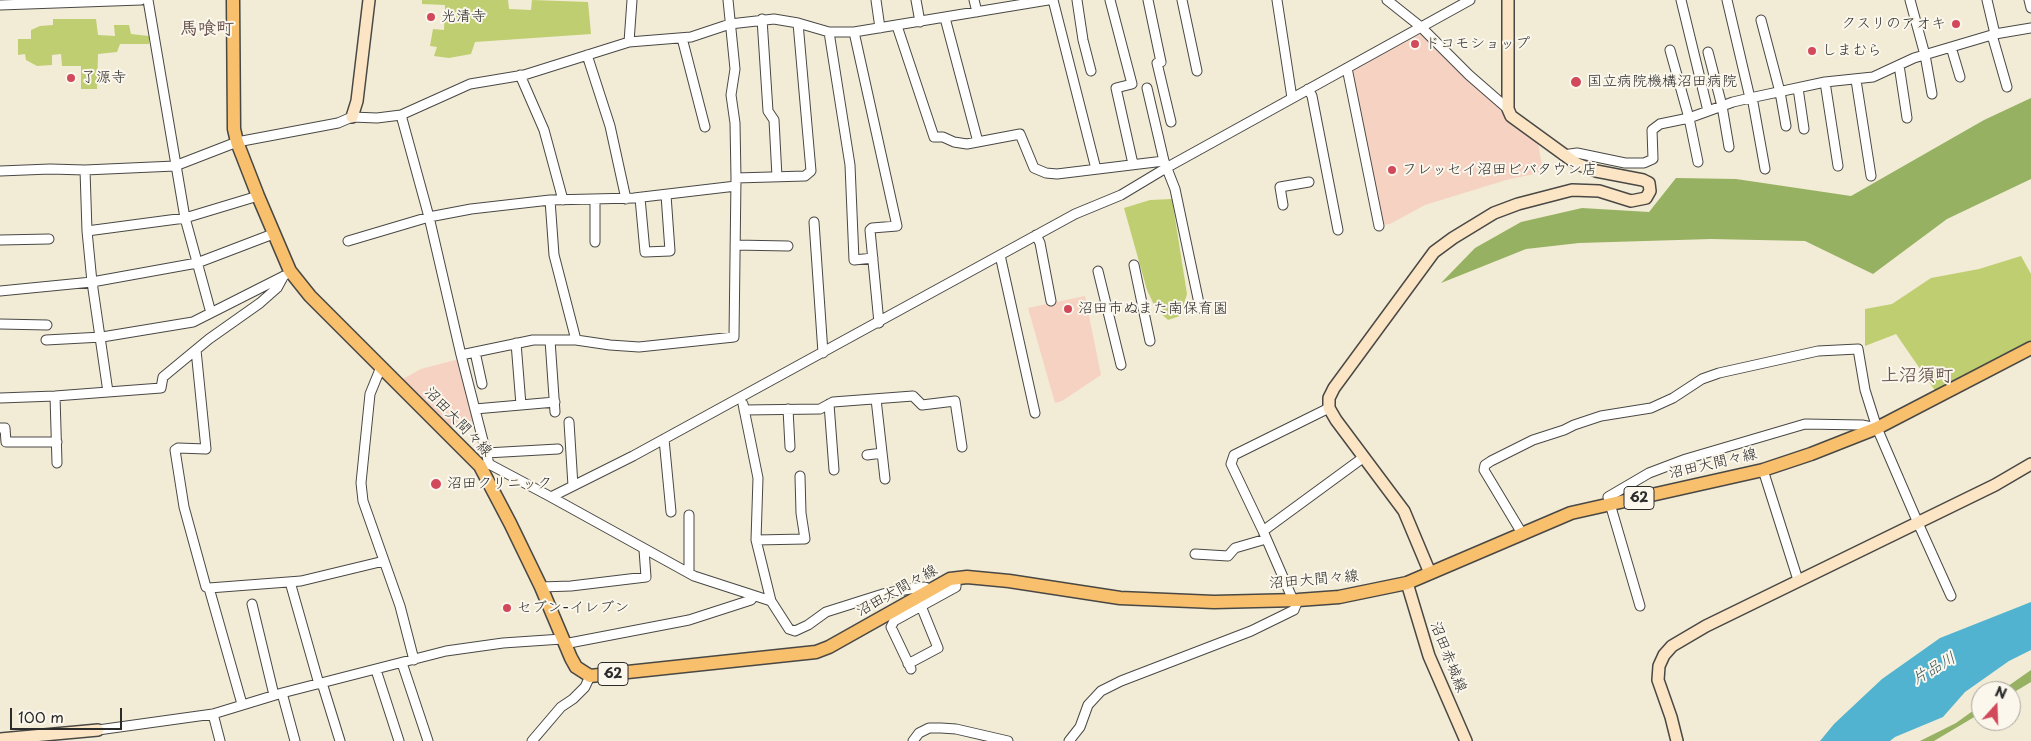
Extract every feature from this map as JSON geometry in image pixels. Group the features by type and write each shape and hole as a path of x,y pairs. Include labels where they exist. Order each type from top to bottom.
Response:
{"main road":[{"name":"沼田大間々線","path":"233,0 234,129 237,142 273,234 286,274 485,465 541,587 563,642 576,667 590,676 816,652 829,647 950,579 966,577 1120,598 1214,602 1339,597 1407,583 1524,535 1571,513 1764,470 1811,454 1877,428 2031,348"}],"street":[{"path":"0,5 141,0"},
{"path":"148,0 185,218 211,313"},
{"path":"352,117 357,101 369,0"},
{"path":"629,42 632,0"},
{"path":"461,355 533,340 576,340 639,347 734,337 736,182 735,123 731,96 735,69 728,0"},
{"path":"876,0 880,28"},
{"path":"916,0 920,22"},
{"path":"974,0 976,12"},
{"path":"0,171 175,166 237,142 338,122 352,117 377,118 401,115 461,87 520,75 629,42 691,37 730,24 762,19 798,23 829,32 854,32 1048,0"},
{"path":"1053,0 1096,169"},
{"path":"1077,0 1083,40 1091,71"},
{"path":"1110,0 1132,84 1116,88 1133,164"},
{"path":"1148,0 1161,62 1157,64 1171,122"},
{"path":"1182,0 1197,71"},
{"path":"1277,0 1292,98"},
{"path":"1387,0 1421,27 1469,75 1508,109"},
{"path":"551,497 664,440 1036,235 1076,214 1121,195 1165,165 1308,90 1470,0"},
{"path":"1430,573 1404,510 1329,408 1329,398 1334,388 1434,252 1453,238 1494,213 1518,204 1572,190 1599,191 1632,201 1646,198 1650,191 1649,183 1643,180 1596,171 1577,164 1511,116 1508,109 1508,0"},
{"path":"1681,0 1708,111"},
{"path":"1727,0 1766,169"},
{"path":"1910,0 1925,55 1932,94"},
{"path":"1987,0 1993,35 2007,86"},
{"path":"2029,0 2031,8"},
{"path":"945,18 978,142"},
{"path":"762,19 768,110 774,120 777,176"},
{"path":"1761,20 1780,92 1786,126"},
{"path":"348,241 429,217 472,209 550,200 640,198 777,176 805,176 811,171 798,23"},
{"path":"897,26 934,137 943,136 954,142 967,144 1020,134 1034,168 1039,172 1057,174 1133,164 1165,165"},
{"path":"1563,155 1577,153 1625,163 1644,164 1653,159 1651,136 1656,126 1689,118 1751,98 1825,82 1856,80 1873,76 1925,55 1951,47 1993,35 2031,28"},
{"path":"829,32 850,165 854,260 873,258"},
{"path":"854,32 897,226 872,228 870,230 879,323"},
{"path":"682,38 705,127"},
{"path":"1951,47 1960,77"},
{"path":"1670,50 1689,118 1698,162"},
{"path":"1708,52 1722,106 1729,147"},
{"path":"587,55 610,126 626,198"},
{"path":"1899,65 1907,118"},
{"path":"1347,68 1379,226"},
{"path":"520,75 544,130 563,200"},
{"path":"1856,80 1871,176"},
{"path":"1825,82 1838,166"},
{"path":"1147,88 1165,165 1175,189 1200,308"},
{"path":"1798,88 1804,129"},
{"path":"1308,90 1312,96 1338,230"},
{"path":"401,115 429,217 486,453 485,465 551,497 644,550 690,573 752,597 771,601"},
{"path":"84,170 92,282 102,337 108,392"},
{"path":"1283,205 1280,187 1309,182"},
{"path":"640,198 645,252 670,251 666,194"},
{"path":"87,231 185,218 258,196"},
{"path":"595,199 595,242"},
{"path":"550,200 554,255 576,340"},
{"path":"814,222 823,353"},
{"path":"0,291 92,282 197,263 273,234"},
{"path":"1036,235 1040,243 1051,301"},
{"path":"0,240 49,239"},
{"path":"735,245 788,246"},
{"path":"1000,255 1035,413"},
{"path":"1134,265 1150,341"},
{"path":"1098,271 1121,365"},
{"path":"46,340 102,337 194,322 286,274"},
{"path":"0,398 161,388 163,377 196,350 260,304 277,288 286,274"},
{"path":"0,324 47,325"},
{"path":"550,340 555,412"},
{"path":"516,344 521,405"},
{"path":"1524,535 1491,484 1484,470 1486,465 1527,443 1564,430 1574,424 1601,416 1651,408 1673,398 1702,379 1719,372 1818,351 1858,349 1865,390 1877,428 1951,596"},
{"path":"196,350 206,448 178,448 175,450 184,507 242,704"},
{"path":"475,352 482,384"},
{"path":"381,366 370,394 361,484 363,501 400,606 414,660"},
{"path":"55,396 58,462"},
{"path":"744,410 820,409 833,402 913,396 922,405 954,402 962,446"},
{"path":"742,397 758,478 756,540 771,601 789,629 795,631 808,625 826,612 883,594 925,587 931,590"},
{"path":"876,399 885,479"},
{"path":"475,409 554,402"},
{"path":"829,404 834,470"},
{"path":"1068,741 1080,727 1088,705 1101,692 1120,681 1251,631 1294,610 1296,600 1231,464 1234,454 1329,408"},
{"path":"788,409 790,447"},
{"path":"569,422 573,486"},
{"path":"1640,606 1608,497 1649,473 1765,434 1805,424 1862,425 1877,428"},
{"path":"0,428 5,428 6,442 57,442"},
{"path":"664,440 672,512"},
{"path":"486,453 558,449"},
{"path":"867,456 882,453"},
{"path":"1195,554 1228,556 1234,548 1265,535 1364,456"},
{"path":"1677,741 1658,680 1659,666 1664,655 1672,646 1685,637 1798,580 1918,523 2031,464"},
{"path":"1764,470 1798,580"},
{"path":"756,540 805,539 801,513 800,476"},
{"path":"690,515 690,573"},
{"path":"541,587 571,586 646,577 644,550"},
{"path":"209,588 301,581 384,562"},
{"path":"921,606 938,648 909,666 891,627 894,621 956,586 956,579"},
{"path":"290,582 340,741"},
{"name":"沼田赤城線","path":"1407,583 1428,656 1466,741"},
{"path":"0,739 98,730 213,714 278,694 446,652 503,643 563,642 688,620 750,600 752,597"},
{"path":"252,604 278,694 296,741"},
{"path":"402,663 428,741"},
{"path":"376,670 398,741"},
{"path":"532,741 561,707 573,699 585,687 590,676"},
{"path":"213,714 220,741"},
{"path":"913,741 919,733 930,728 956,728 1008,741"}],"shaded area":[{"path":"1421,34 1495,103 1507,119 1538,142 1543,172 1506,180 1425,205 1390,224 1382,225 1351,74 1352,70"},
{"path":"1085,296 1101,375 1062,401 1055,403 1028,308"},
{"path":"459,359 475,420 449,428 401,380 421,369"}],"green space":[{"path":"422,0 508,0 509,9 531,10 532,0 588,2 591,34 475,42 471,54 449,58 434,56 437,47 430,46 433,29 444,30 445,5 422,4"},
{"path":"53,19 96,19 98,35 115,36 114,25 129,25 131,34 149,36 149,44 120,44 117,52 98,54 97,89 81,89 81,66 62,66 61,54 52,55 52,65 37,66 26,60 25,54 18,55 18,39 31,39 31,30 40,26 53,25"},
{"path":"2031,98 2031,179 1947,219 1873,274 1805,241 1711,239 1579,243 1526,249 1441,283 1475,248 1521,222 1582,208 1649,212 1676,178 1736,179 1851,196 1984,120"},
{"path":"1172,199 1187,294 1180,316 1168,320 1156,309 1147,290 1124,208 1150,200"},
{"path":"2021,256 2031,274 2031,342 1936,392 1896,334 1865,346 1865,309 1892,304 1931,278 1979,269"},
{"path":"2031,670 2031,682 2021,688 2021,681 2015,681"},
{"path":"1971,712 1971,719 1934,741 1920,741 1956,723"}],"water":[{"name":"片品川","path":"2031,602 2031,650 2009,661 1981,681 1971,681 1971,688 1943,717 1895,737 1890,741 1820,741 1834,724 1882,679 1940,638"}],"place":[{"name":"光清寺","path":"431,17"},
{"name":"クスリのアオキ","path":"1956,24"},
{"name":"ドコモショップ","path":"1415,44"},
{"name":"しまむら","path":"1812,51"},
{"name":"了源寺","path":"71,78"},
{"name":"国立病院機構沼田病院","path":"1576,82"},
{"name":"フレッセイ沼田ビバタウン店","path":"1392,170"},
{"name":"沼田市ぬまた南保育園","path":"1068,309"},
{"name":"沼田クリニック","path":"436,484"},
{"name":"セブン-イレブン","path":"507,608"}],"district":[{"name":"馬喰町","path":"207,29"},
{"name":"上沼須町","path":"1917,376"}]}
